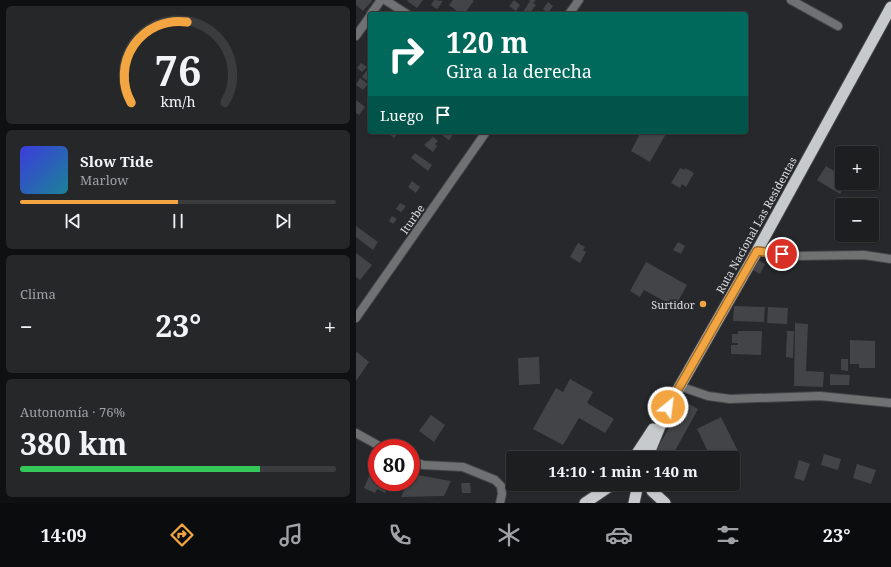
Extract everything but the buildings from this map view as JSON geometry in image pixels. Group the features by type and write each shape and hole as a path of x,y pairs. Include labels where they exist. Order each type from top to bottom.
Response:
{"highway":[{"name":"Ruta Nacional Las Residentas","path":"651,451 668,407 757,251 891,7"},
{"path":"639,451 668,407"},
{"path":"585,503 603,491"},
{"path":"634,503 637,491"},
{"path":"652,491 665,503"}],"street":[{"path":"373,12 381,0"},
{"path":"385,0 404,12"},
{"path":"570,12 579,0"},
{"path":"791,0 838,26"},
{"path":"356,36 368,19"},
{"name":"Iturbe","path":"356,318 485,134"},
{"path":"757,251 794,256 864,255 891,258"},
{"path":"680,386 708,396 730,399 820,396 891,404"},
{"path":"356,433 368,440"},
{"path":"420,464 463,467 495,480 501,486 502,494 500,503"}],"place":[{"name":"Surtidor","path":"703,304"}],"route":[{"path":"668,407 757,251 782,254"}]}
